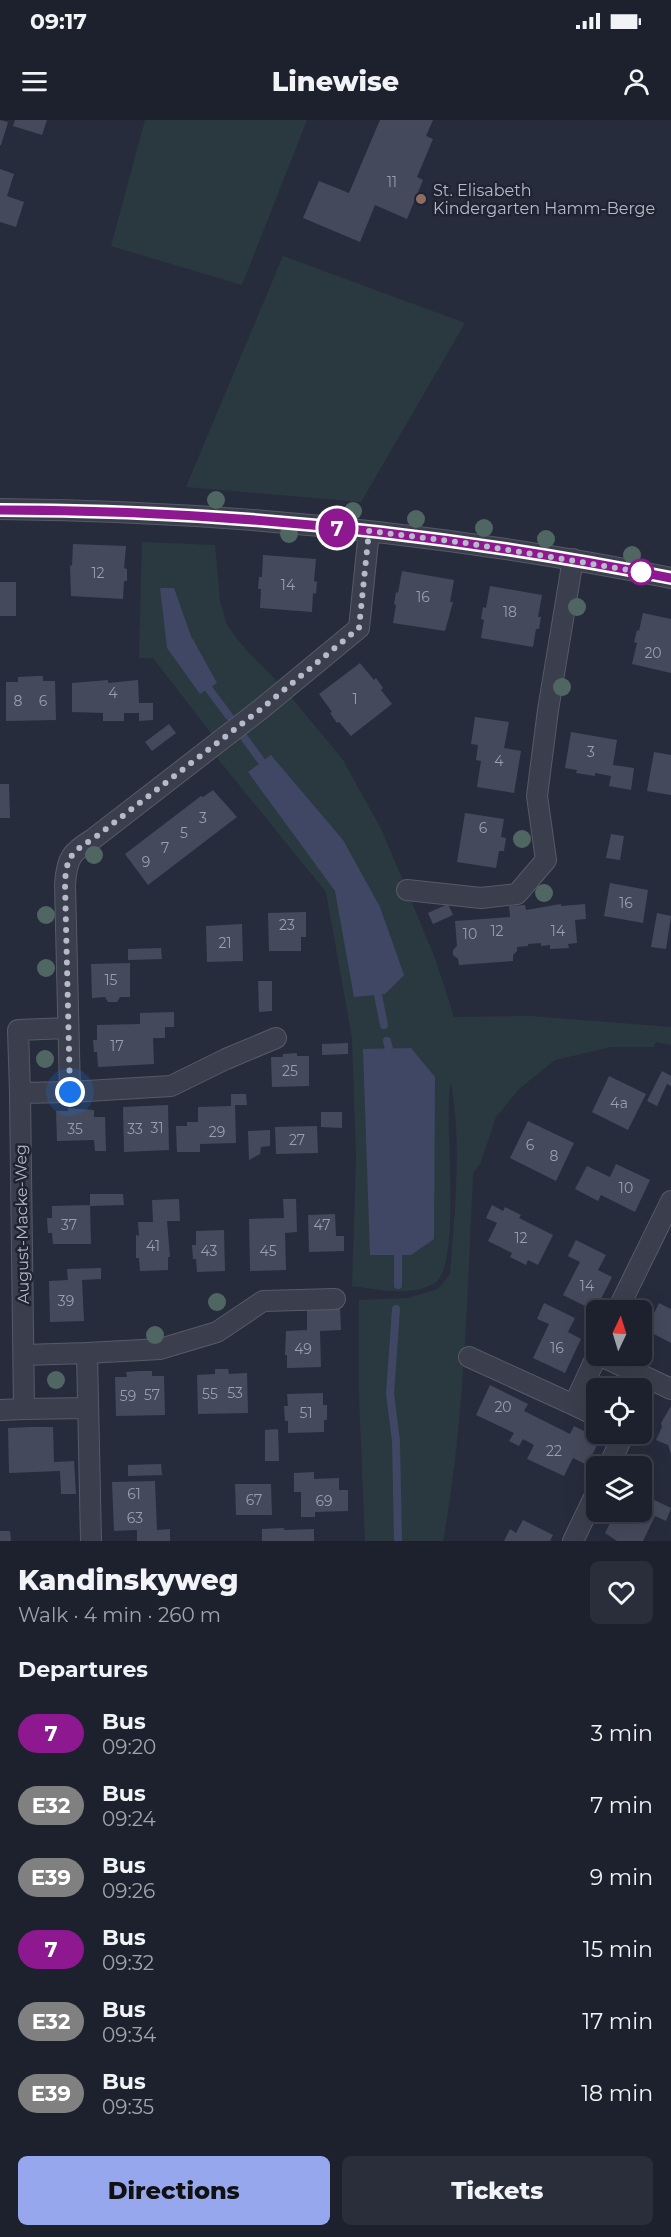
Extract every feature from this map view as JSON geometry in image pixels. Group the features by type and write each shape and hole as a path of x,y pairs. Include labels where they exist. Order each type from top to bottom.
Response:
{"street":[{"path":"0,510 164,513 369,531 573,559 671,578"},
{"path":"70,1092 65,884 69,858 77,849 261,709 359,628 369,531"},
{"path":"407,890 481,898 516,894 546,860 537,796 548,710 573,559"},
{"name":"August-Macke-Weg","path":"24,1409 18,1030 67,1028"},
{"path":"20,1093 171,1086 276,1038"},
{"path":"622,1300 671,1201"},
{"path":"24,1354 160,1349 217,1332 264,1301 335,1299"},
{"path":"87,1353 91,1541"},
{"path":"469,1357 586,1411"},
{"path":"574,1405 592,1366"},
{"path":"616,1366 632,1378"},
{"path":"652,1388 671,1389"},
{"path":"0,1410 88,1408"},
{"path":"573,1541 586,1514"}],"shaded area":[{"path":"145,120 307,120 242,285 111,246"},
{"path":"283,256 465,323 361,502 186,487"},
{"path":"142,542 215,545 220,601 227,625 240,643 285,690 343,760 381,829 436,961 454,1017 530,1016 671,1027 671,1045 656,1042 654,1047 611,1047 555,1060 519,1089 496,1117 480,1164 473,1173 461,1404 443,1541 365,1541 359,1394 359,1300 408,1298 438,1289 450,1274 457,1154 451,1082 449,1100 450,1222 448,1251 442,1272 433,1284 413,1290 393,1291 352,1286 356,1157 352,1038 326,892 210,749 218,742 153,658 139,658"}],"water":[{"path":"160,588 174,588 191,636 217,683 200,694 167,648"},
{"path":"271,755 343,840 380,907 404,975 385,994 354,997 335,891 248,772"},
{"path":"411,1048 435,1077 434,1239 411,1255 370,1255 363,1049"}],"building":[{"path":"0,120 8,122 1,145 0,145"},
{"path":"15,120 47,120 42,135 13,126"},
{"path":"380,120 433,120 426,136 433,139 417,177 423,180 407,219 375,205 360,242 303,218 319,181 349,193"},
{"path":"0,169 14,174 7,196 24,202 16,227 0,222"},
{"path":"73,544 126,546 124,568 127,569 127,581 124,581 123,599 71,596 70,565 72,566"},
{"path":"263,555 316,559 314,581 317,582 316,594 313,593 312,612 260,608 261,589 258,589 259,577 262,577"},
{"path":"402,571 454,580 450,602 453,602 445,631 393,623 396,592 398,593"},
{"path":"0,582 16,582 16,616 0,616"},
{"path":"490,586 542,595 538,617 541,617 539,629 536,629 533,647 481,638 484,620 481,619 483,607 486,608"},
{"path":"643,613 671,619 671,673 632,664 637,643 634,642"},
{"path":"360,663 374,680 376,678 383,688 381,690 392,704 351,736 339,722 337,723 319,694"},
{"path":"43,676 43,681 55,681 56,720 6,721 6,682 18,682 18,677"},
{"path":"108,680 108,683 138,680 139,703 153,703 153,720 139,721 139,713 124,713 124,721 103,721 103,713 72,712 72,683"},
{"path":"475,717 509,722 504,748 521,751 514,793 477,787 481,761 476,760 478,745 471,744"},
{"path":"169,724 176,733 152,751 145,742"},
{"path":"571,732 617,740 613,765 634,768 631,790 609,786 611,776 576,773 577,770 565,768"},
{"path":"654,752 671,755 671,795 647,791"},
{"path":"0,784 9,784 10,818 0,818"},
{"path":"213,790 237,817 148,885 125,854 201,796"},
{"path":"465,813 504,819 501,837 506,838 504,851 499,851 496,868 457,862"},
{"path":"611,834 624,836 620,860 606,858"},
{"path":"610,883 648,890 643,923 604,916"},
{"path":"448,904 453,915 433,924 428,913"},
{"path":"561,904 561,906 585,904 586,919 575,920 577,943 568,944 569,948 550,949 550,945 528,944 528,946 517,947 513,961 459,965 458,959 453,955 453,950 457,946 455,921 510,917 509,906 525,905 526,910"},
{"path":"306,912 306,937 301,937 301,951 269,951 268,913"},
{"path":"657,913 671,916 666,949 651,947"},
{"path":"242,924 243,961 207,962 206,926"},
{"path":"161,948 162,959 128,960 128,949"},
{"path":"130,963 130,997 120,997 117,1002 108,1002 105,997 92,998 91,964"},
{"path":"258,981 272,981 272,1011 259,1012"},
{"path":"174,1012 174,1027 165,1027 165,1038 153,1038 154,1064 98,1067 93,1040 97,1040 97,1025 140,1024 140,1013"},
{"path":"348,1043 348,1054 322,1055 322,1044"},
{"path":"297,1053 297,1056 309,1056 309,1086 272,1087 271,1057 283,1057 283,1054"},
{"path":"662,1071 671,1076 671,1086 667,1084 657,1106 647,1101"},
{"path":"609,1076 646,1094 628,1130 592,1112"},
{"path":"231,1094 246,1094 247,1105 235,1105 236,1143 200,1144 200,1152 177,1152 176,1126 187,1126 187,1122 198,1122 198,1107 231,1106"},
{"path":"168,1105 169,1150 124,1152 123,1107"},
{"path":"68,1108 94,1110 94,1117 105,1117 106,1151 95,1151 94,1140 57,1141 56,1111 68,1111"},
{"path":"321,1112 342,1112 342,1128 321,1127"},
{"path":"528,1121 574,1143 556,1181 510,1158"},
{"path":"317,1126 318,1153 276,1154 275,1127"},
{"path":"270,1130 270,1146 261,1147 260,1154 249,1160 248,1131"},
{"path":"616,1164 650,1180 635,1212 601,1195 598,1201 575,1189 587,1166 610,1177"},
{"path":"90,1194 123,1194 124,1205 90,1206"},
{"path":"179,1199 180,1221 167,1221 170,1257 168,1257 168,1270 140,1271 139,1258 136,1258 138,1222 153,1222 152,1200"},
{"path":"283,1199 296,1199 297,1232 285,1233 286,1270 250,1271 249,1219 284,1218"},
{"path":"90,1205 91,1244 53,1244 52,1233 48,1233 47,1218 52,1218 52,1206"},
{"path":"492,1205 503,1211 505,1207 521,1215 519,1218 553,1235 538,1265 528,1260 526,1265 510,1257 512,1253 488,1241 497,1223 486,1218"},
{"path":"335,1214 336,1236 344,1236 344,1251 309,1252 308,1215"},
{"path":"224,1230 225,1271 197,1272 192,1245 196,1245 196,1231"},
{"path":"576,1240 606,1255 598,1270 612,1277 600,1300 586,1300 586,1306 563,1295 580,1262 568,1256"},
{"path":"101,1268 101,1279 82,1280 84,1321 50,1322 49,1281 68,1280 67,1269"},
{"path":"544,1303 575,1318 568,1332 581,1339 565,1373 533,1358 549,1324 537,1319"},
{"path":"659,1303 671,1309 671,1343 652,1333 652,1318"},
{"path":"340,1308 341,1330 320,1331 321,1367 287,1368 286,1331 307,1330 307,1309"},
{"path":"215,1369 228,1369 229,1374 247,1373 248,1413 198,1414 197,1375 215,1374"},
{"path":"152,1371 152,1376 164,1376 165,1415 116,1416 115,1377 127,1377 126,1372"},
{"path":"490,1385 528,1404 524,1411 570,1434 574,1426 586,1432 586,1444 598,1444 592,1456 586,1456 586,1464 573,1458 564,1476 527,1459 534,1445 523,1439 519,1446 509,1441 514,1433 476,1415"},
{"path":"323,1393 323,1405 327,1405 324,1432 288,1433 284,1406 288,1406 287,1394"},
{"path":"671,1406 671,1454 668,1445 656,1440 662,1427 661,1423"},
{"path":"53,1427 54,1462 74,1461 76,1494 61,1494 60,1471 9,1473 8,1428"},
{"path":"278,1429 279,1461 265,1461 265,1430"},
{"path":"161,1464 162,1475 128,1476 128,1465"},
{"path":"314,1472 314,1479 339,1478 339,1490 348,1490 348,1511 315,1512 315,1517 301,1517 301,1492 294,1492 294,1473"},
{"path":"155,1481 157,1530 170,1529 170,1541 137,1541 137,1530 114,1531 112,1482"},
{"path":"235,1484 271,1484 272,1515 236,1515"},
{"path":"652,1499 671,1508 666,1521 655,1516 643,1541 617,1541 605,1533 610,1522 652,1522"},
{"path":"523,1520 553,1535 550,1541 504,1541 510,1529 516,1533"},
{"path":"284,1528 284,1530 314,1529 314,1541 262,1541 262,1529"},
{"path":"0,1531 10,1531 11,1541 0,1541"}],"waterway":[{"path":"208,688 229,716"},
{"path":"243,736 262,762"},
{"path":"378,995 384,1025"},
{"path":"387,1041 389,1049"},
{"path":"398,1255 398,1285"},
{"path":"396,1309 390,1394 396,1441 398,1541"}],"bus line":[{"name":"7","path":"0,510 164,513 369,531 509,549 671,578"}],"place":[{"name":"St. Elisabeth Kindergarten Hamm-Berge","path":"421,199"}],"route":[{"path":"70,1092 65,884 69,858 77,849 261,709 359,628 369,531 573,559 641,572"}]}
